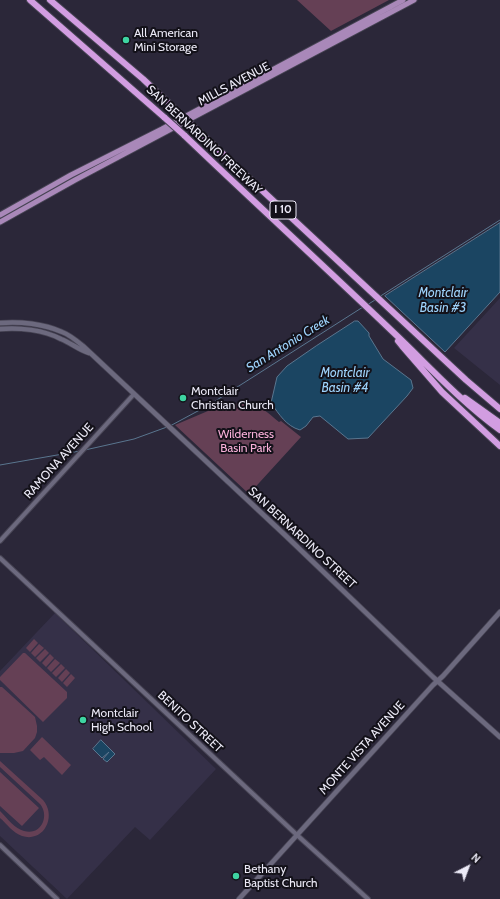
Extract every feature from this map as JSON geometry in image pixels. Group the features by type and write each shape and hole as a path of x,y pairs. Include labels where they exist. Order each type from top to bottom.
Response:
{"highway":[{"name":"SAN BERNARDINO FREEWAY","path":"30,0 184,135 393,332 455,393 500,430"},
{"name":"SAN BERNARDINO FREEWAY","path":"50,0 142,79 387,308 466,380 498,406"},
{"path":"393,332 402,346 442,392 500,446"},
{"path":"455,393 470,401 500,423"}],"main road":[{"name":"MILLS AVENUE","path":"0,215 70,175 162,129 403,0"},
{"name":"MILLS AVENUE","path":"0,222 75,180 414,0"},
{"name":"SAN BERNARDINO STREET","path":"0,323 32,324 63,332 73,338 438,682 500,737"},
{"name":"SAN BERNARDINO STREET","path":"0,329 28,330 49,334 60,338 84,352 91,354"},
{"name":"MONTE VISTA AVENUE","path":"239,899 433,685 438,682 500,612"}],"street":[{"name":"RAMONA AVENUE","path":"0,541 134,394"},
{"name":"BENITO STREET","path":"0,558 297,835 368,899"},
{"path":"0,845 57,899"}],"shaded area":[{"path":"500,298 500,385 454,348"},
{"name":"Montclair High School","path":"55,613 216,769 150,840 135,827 67,899 0,836 0,671"}],"green space":[{"path":"297,0 389,0 331,31"},
{"name":"Wilderness Basin Park","path":"244,403 255,405 279,422 281,421 301,437 249,494 175,425 222,405"},
{"path":"34,639 38,643 30,652 26,648"},
{"path":"39,644 44,648 35,657 31,653"},
{"path":"45,649 49,653 40,662 36,658"},
{"path":"23,653 25,653 67,692 67,698 43,722 0,680 0,677"},
{"path":"50,654 54,658 46,667 42,663"},
{"path":"55,659 60,663 51,672 47,668"},
{"path":"61,664 65,668 56,677 52,673"},
{"path":"66,669 70,673 62,682 58,678"},
{"path":"71,674 75,678 67,687 63,683"},
{"path":"0,687 2,687 35,717 37,732 35,738 23,751 14,753 0,753"},
{"path":"42,737 71,765 62,775 44,757 40,760 30,750"},
{"path":"0,761 43,800 47,806 49,813 46,827 37,836 30,837 19,835 0,818 0,811 17,828 30,832 39,828 44,819 43,809 40,804 0,767"},
{"path":"0,772 39,808 22,826 0,806"}],"water":[{"name":"Montclair Basin #3","path":"500,223 500,292 445,352 385,296"},
{"name":"Montclair Basin #4","path":"355,321 358,321 369,333 369,336 383,359 411,380 413,388 368,438 348,439 320,416 313,417 306,426 300,430 291,426 283,419 271,403 277,377 287,366"},
{"path":"101,740 115,754 107,762 103,759 109,752 102,758 93,749"}],"waterway":[{"name":"San Antonio Creek","path":"379,297 500,220"},
{"name":"San Antonio Creek","path":"367,305 375,300"},
{"name":"San Antonio Creek","path":"170,426 209,405 363,307"},
{"name":"San Antonio Creek","path":"85,450 134,439 167,427"},
{"name":"San Antonio Creek","path":"0,465 80,451"}],"place":[{"name":"All American Mini Storage","path":"126,40"},
{"name":"Montclair Christian Church","path":"183,398"},
{"name":"Montclair High School","path":"83,720"},
{"name":"Bethany Baptist Church","path":"236,876"}]}
